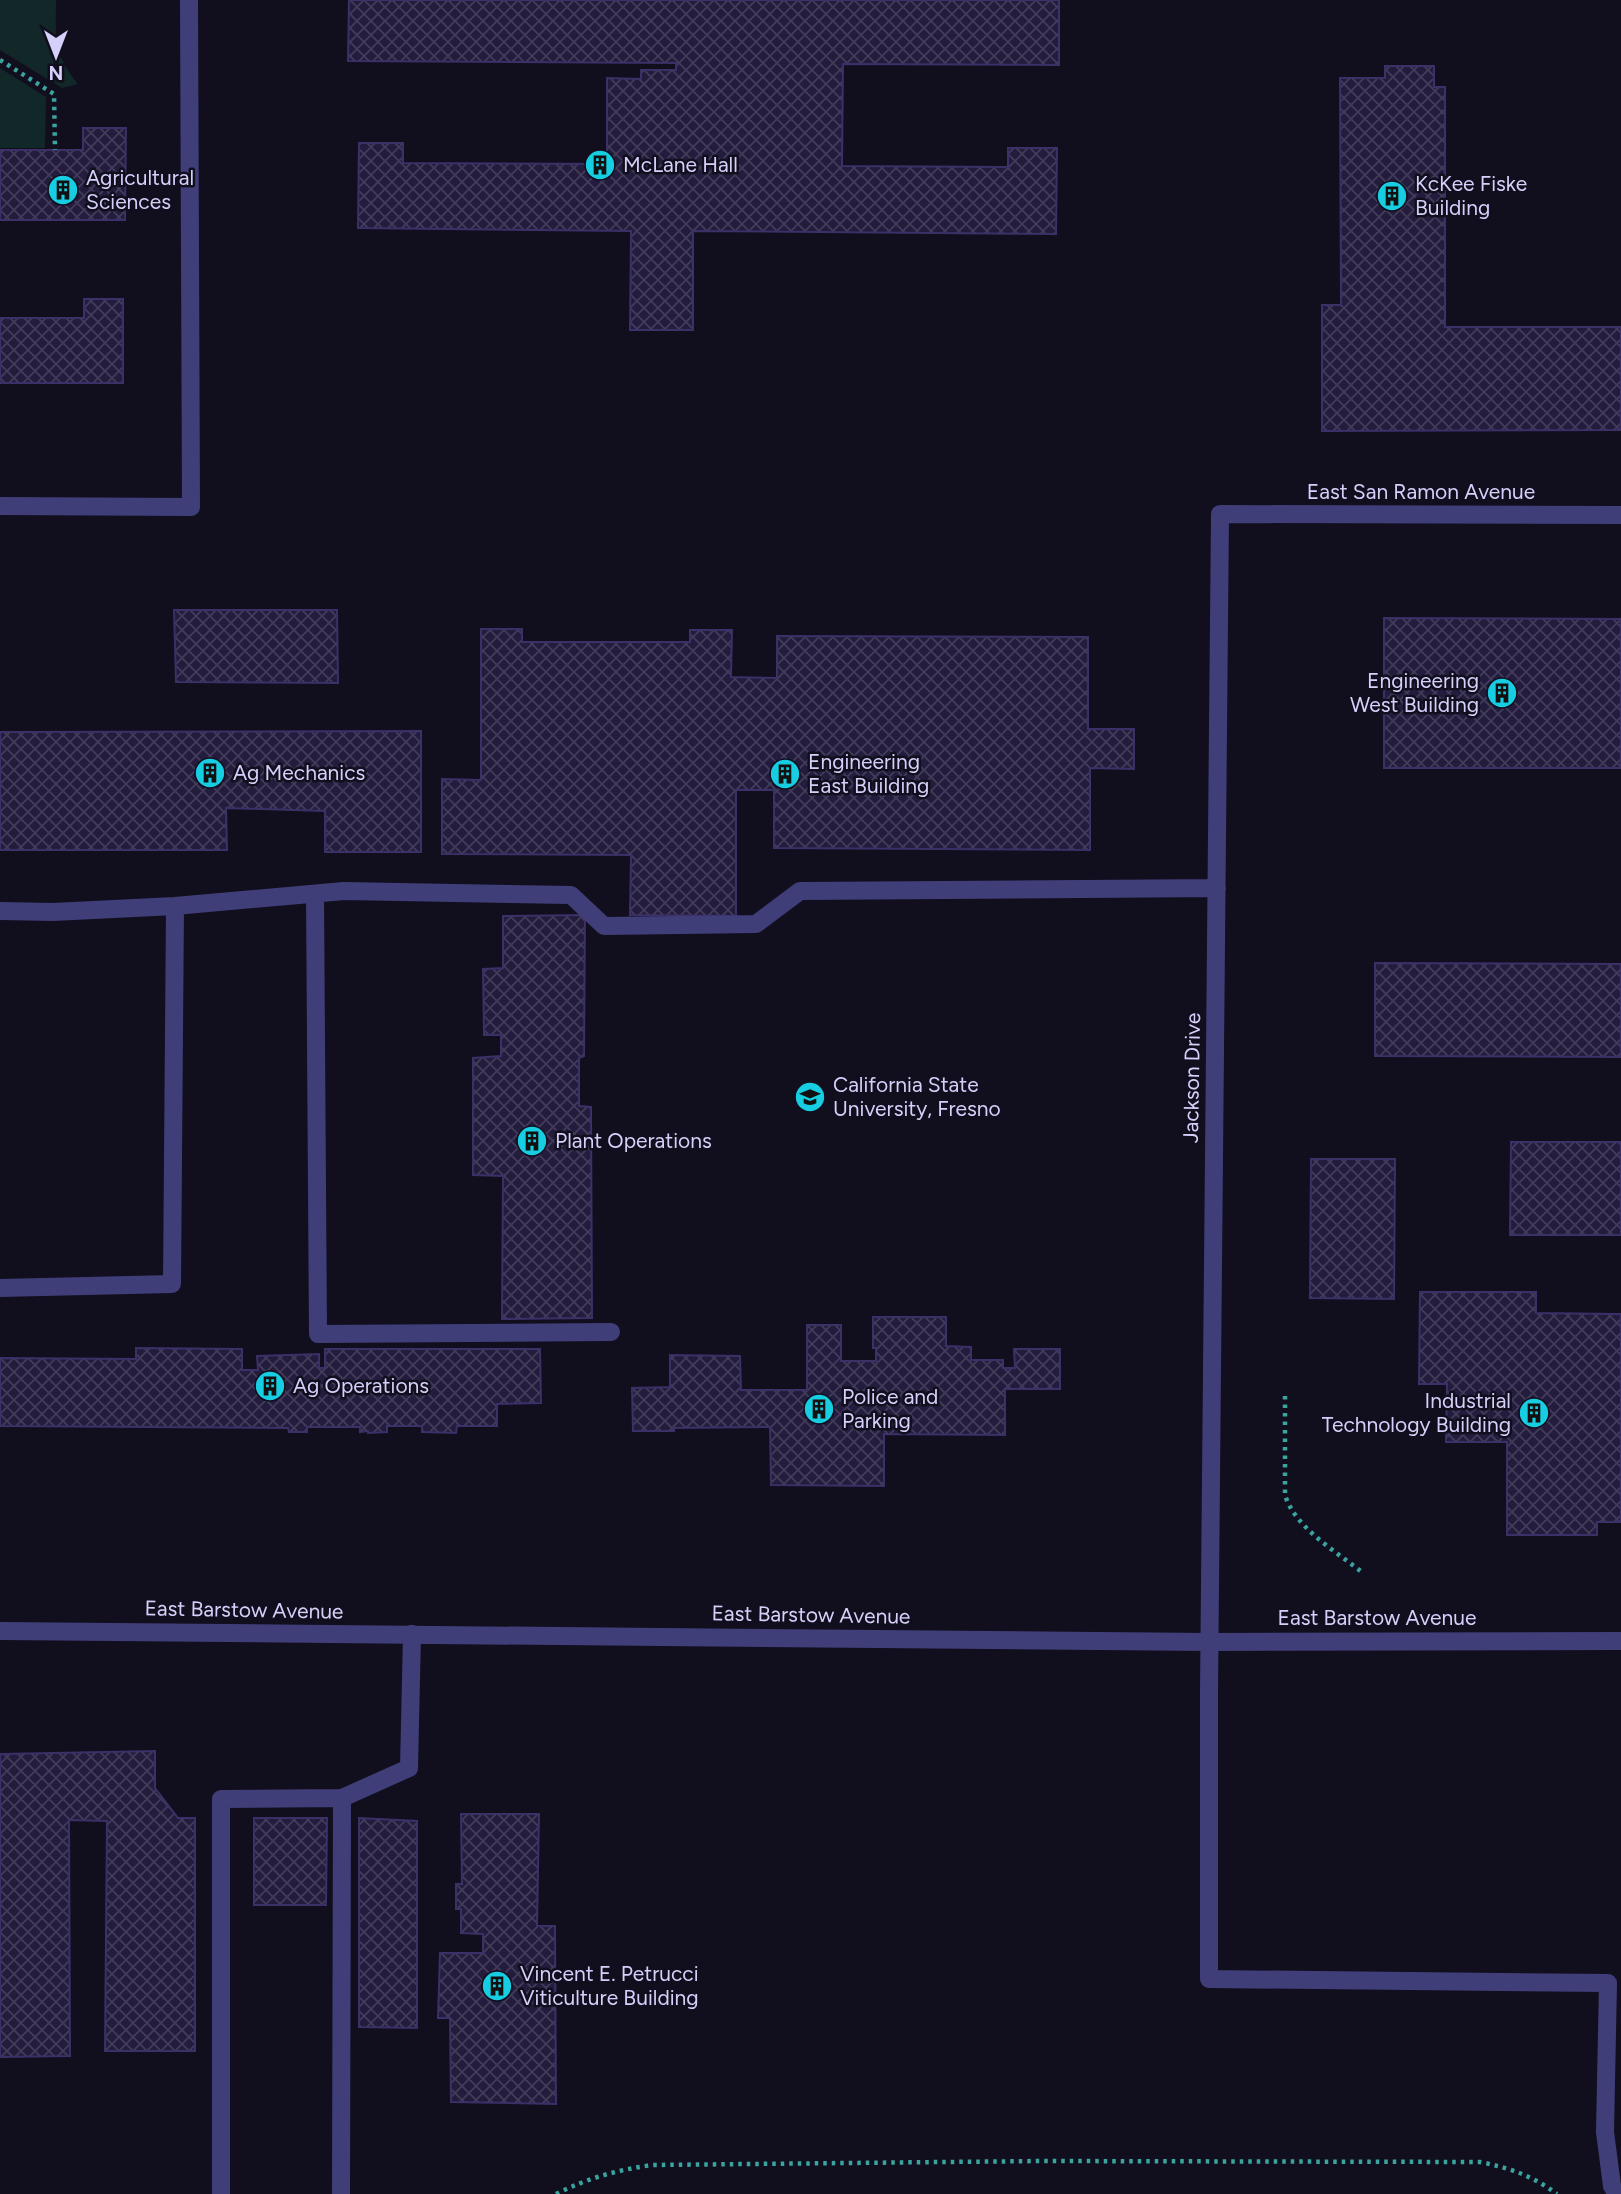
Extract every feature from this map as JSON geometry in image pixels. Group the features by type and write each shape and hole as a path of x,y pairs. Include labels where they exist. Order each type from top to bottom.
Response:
{"street":[{"path":"0,506 191,507 189,0"},
{"name":"East San Ramon Avenue","path":"1220,514 1621,515"},
{"name":"Jackson Drive","path":"1220,514 1209,1979 1608,1983 1605,2132 1612,2186 1617,2194"},
{"path":"0,911 53,912 175,906 344,891 571,895 604,926 756,924 800,891 1217,888"},
{"path":"314,894 318,1334 611,1332"},
{"path":"0,1288 172,1284 175,906"},
{"name":"East Barstow Avenue","path":"0,1630 1210,1642 1621,1641"},
{"path":"220,2194 220,1799 342,1798 410,1768 412,1634"},
{"path":"341,2194 342,1798"}],"path":[{"path":"0,60 54,94 55,150"},
{"path":"1285,1395 1285,1495 1289,1507 1314,1533 1363,1573"},
{"path":"558,2194 584,2180 615,2170 652,2165 1125,2161 1480,2162 1513,2169 1541,2181 1557,2194"}],"green space":[{"path":"0,0 56,0 57,45 64,63 78,84 62,88 0,50"},
{"path":"0,68 46,97 45,148 0,148"}],"building":[{"name":"McLane Hall","path":"349,0 1059,0 1059,65 843,64 842,166 1008,167 1008,148 1057,148 1056,234 693,231 693,330 630,330 631,231 358,228 359,143 403,143 403,163 607,164 607,78 641,79 641,70 676,70 676,63 348,61"},
{"name":"KcKee Fiske Building","path":"1385,66 1434,66 1434,87 1445,87 1445,327 1621,327 1621,430 1322,431 1322,305 1341,305 1340,78 1385,78"},
{"name":"Agricultural Sciences","path":"83,128 126,128 125,220 0,220 0,150 83,150"},
{"path":"84,299 123,299 123,383 0,383 0,318 84,318"},
{"path":"174,610 337,610 338,683 176,682"},
{"name":"Engineering West Building","path":"1384,618 1621,619 1621,768 1384,768"},
{"name":"Engineering East Building","path":"481,629 522,629 522,642 690,642 690,630 732,630 731,677 777,678 777,636 1088,637 1088,729 1134,729 1134,769 1090,768 1090,850 774,848 774,790 736,790 736,916 630,915 631,855 442,854 442,779 481,780"},
{"name":"Ag Mechanics","path":"421,731 421,852 325,852 325,811 226,808 227,850 0,850 0,732"},
{"name":"Plant Operations","path":"585,915 584,1056 579,1058 579,1106 591,1107 592,1318 502,1319 503,1176 473,1175 473,1058 501,1056 501,1035 484,1035 483,969 503,968 503,916"},
{"path":"1375,963 1621,964 1621,1057 1375,1056"},
{"path":"1511,1142 1621,1142 1621,1235 1510,1235"},
{"path":"1311,1159 1395,1159 1394,1299 1310,1298"},
{"name":"Industrial Technology Building","path":"1420,1292 1536,1292 1536,1313 1621,1314 1621,1522 1597,1522 1597,1535 1507,1535 1507,1442 1446,1442 1447,1384 1419,1384"},
{"name":"Police and Parking","path":"873,1317 946,1317 946,1346 971,1347 971,1360 1003,1360 1003,1368 1015,1368 1014,1349 1060,1349 1060,1389 1005,1389 1005,1435 884,1434 884,1486 771,1485 770,1427 633,1431 632,1388 670,1387 670,1355 740,1356 741,1390 807,1390 807,1325 841,1325 841,1361 876,1361 876,1348 873,1348"},
{"name":"Ag Operations","path":"136,1348 242,1349 242,1370 258,1370 257,1356 319,1354 319,1368 325,1368 325,1349 540,1349 541,1403 497,1404 497,1426 457,1426 456,1433 422,1432 422,1426 387,1426 387,1432 368,1433 360,1432 360,1427 307,1427 307,1432 289,1432 288,1428 0,1426 0,1358 136,1359"},
{"path":"155,1751 155,1788 178,1818 195,1818 195,2051 105,2051 107,1821 69,1820 70,2056 0,2057 0,1754"},
{"name":"Vincent E. Petrucci Viticulture Building","path":"461,1814 539,1814 537,1926 555,1926 556,2104 451,2102 450,2018 438,2018 440,1953 483,1953 483,1934 461,1933 461,1909 456,1909 456,1884 462,1884"},
{"path":"254,1818 327,1818 326,1905 254,1905"},
{"path":"359,1818 417,1821 417,2028 359,2027"}],"place":[{"name":"McLane Hall","path":"600,165"},
{"name":"Agricultural Sciences","path":"63,190"},
{"name":"KcKee Fiske Building","path":"1392,196"},
{"name":"Engineering West Building","path":"1502,693"},
{"name":"Ag Mechanics","path":"210,773"},
{"name":"Engineering East Building","path":"785,774"},
{"name":"California State University, Fresno","path":"810,1097"},
{"name":"Plant Operations","path":"532,1141"},
{"name":"Ag Operations","path":"270,1386"},
{"name":"Police and Parking","path":"819,1409"},
{"name":"Industrial Technology Building","path":"1534,1413"},
{"name":"Vincent E. Petrucci Viticulture Building","path":"497,1986"}]}
